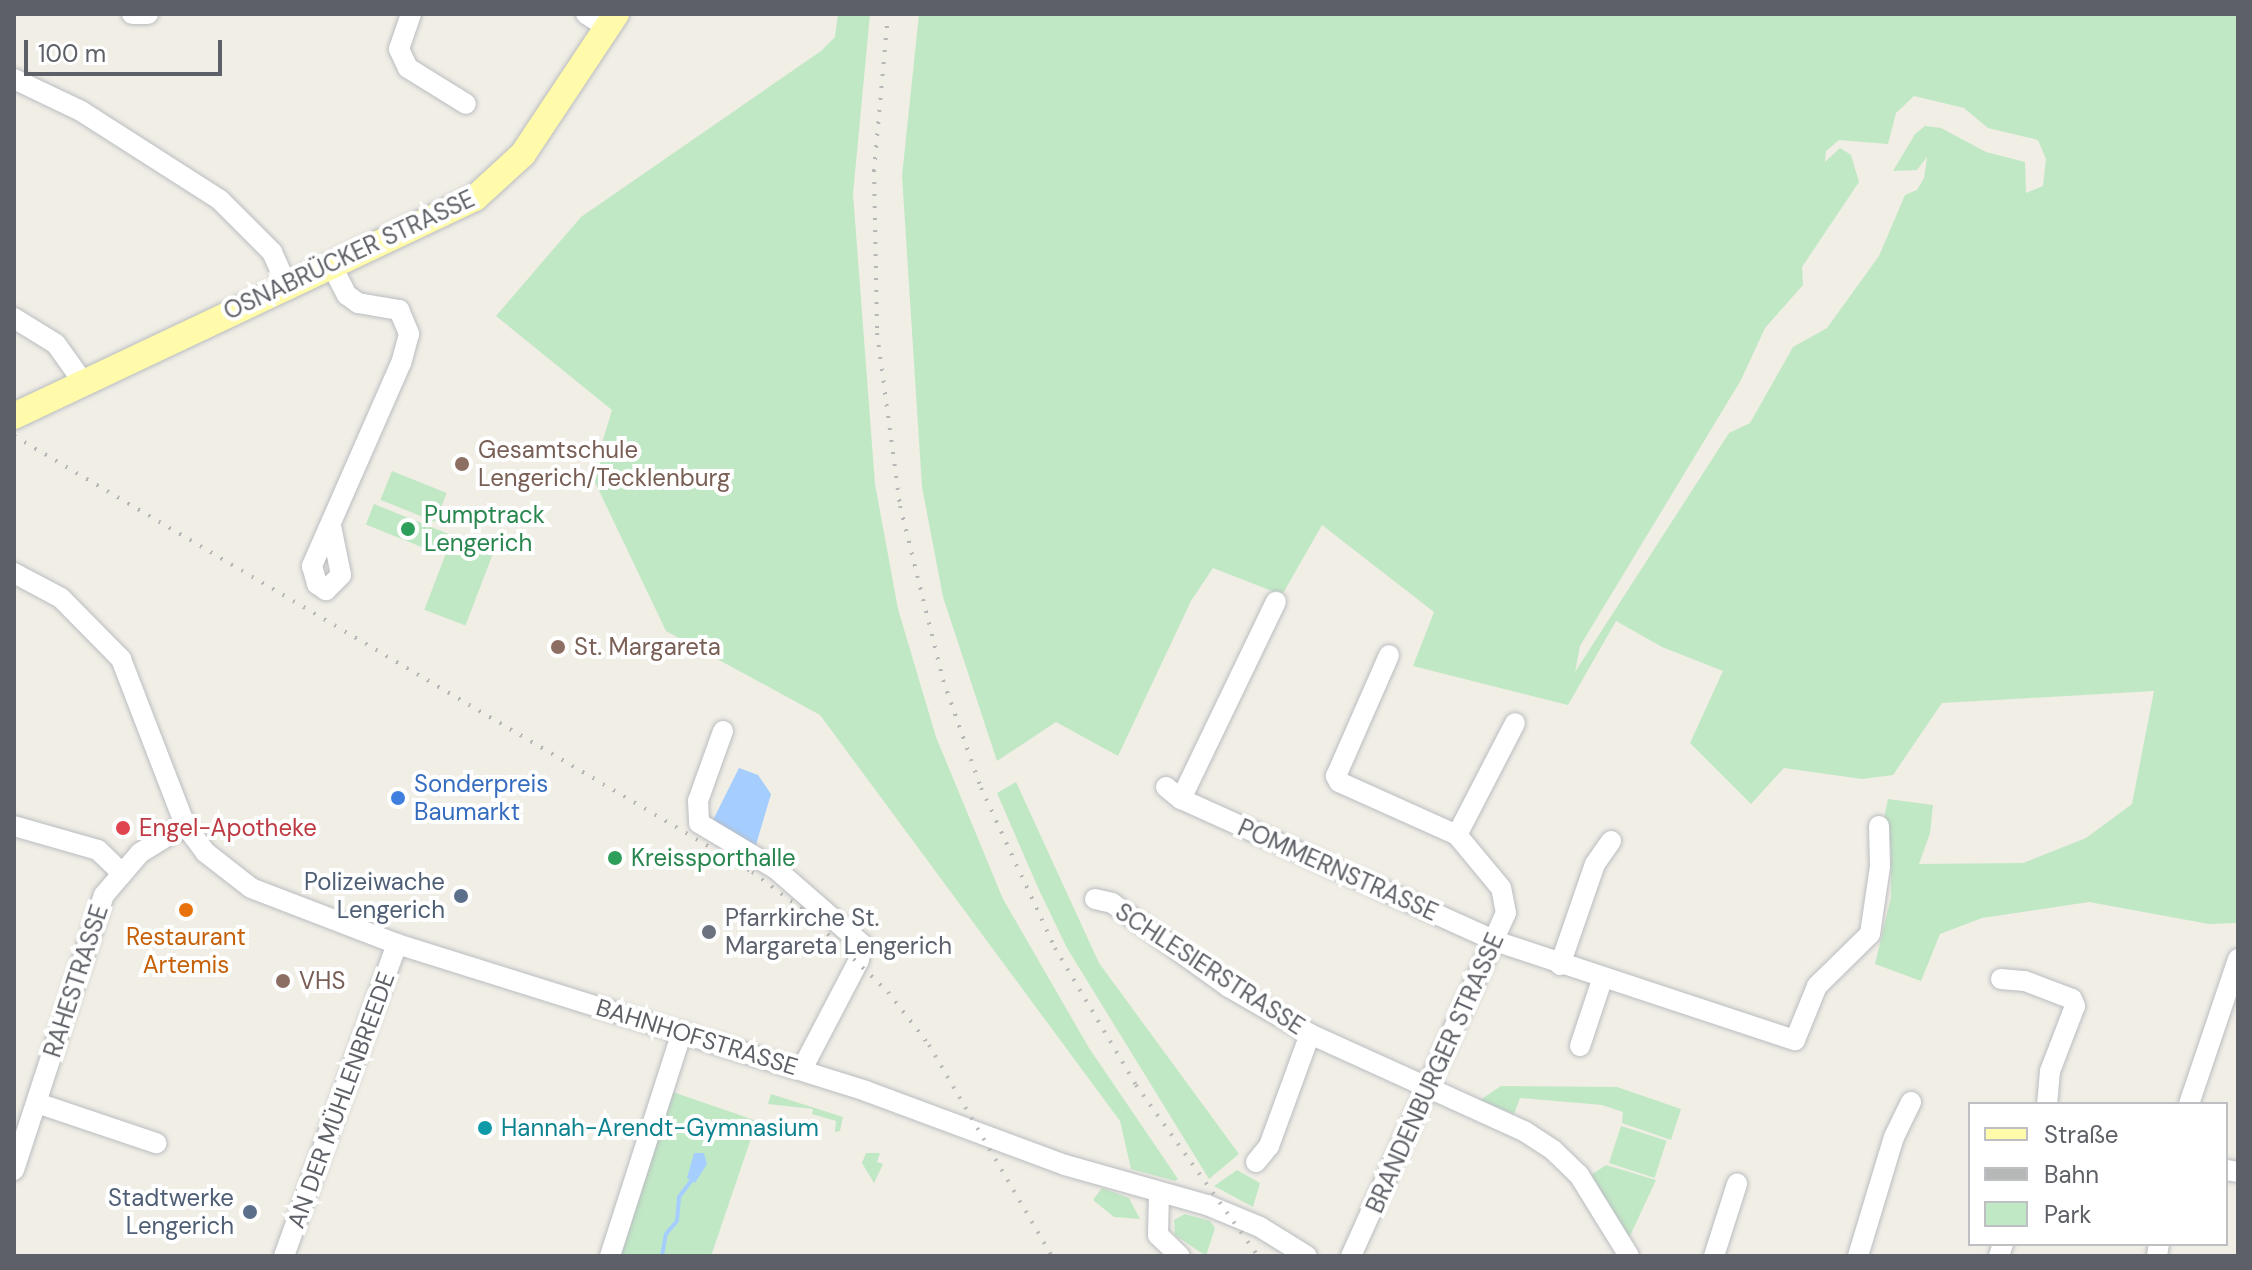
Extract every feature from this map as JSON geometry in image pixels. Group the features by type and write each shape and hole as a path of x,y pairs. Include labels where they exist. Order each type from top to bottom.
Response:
{"main road":[{"name":"OSNABRÜCKER STRASSE","path":"14,416 331,264 442,215 499,180 537,135 603,18"}],"street":[{"path":"132,14 148,14"},
{"path":"411,14 399,49 408,68 466,104"},
{"path":"14,79 81,111 220,200 272,252 287,285"},
{"path":"331,264 347,295 358,303 399,310 409,334 401,363 331,526"},
{"path":"14,318 56,344 83,382"},
{"name":"BAHNHOFSTRASSE","path":"14,573 61,598 121,659 185,825 205,852 251,888 397,944 802,1069 1065,1165 1224,1211 1307,1256"},
{"name":"POMMERNSTRASSE","path":"1276,602 1174,793 1495,941 1602,980 1795,1040 1817,986 1859,950 1870,934 1880,866 1879,826"},
{"name":"BRANDENBURGER STRASSE","path":"1351,1256 1425,1087 1495,941 1506,900 1457,835 1336,776 1389,655"},
{"path":"1457,835 1515,723"},
{"path":"723,731 698,801 699,823 776,869 862,944 859,960 802,1069"},
{"name":"RAHESTRASSE","path":"14,1170 104,895 120,871 185,825"},
{"path":"14,826 98,850 120,871"},
{"path":"1560,965 1595,864 1611,841"},
{"name":"SCHLESIERSTRASSE","path":"1095,899 1112,903 1229,987 1310,1034 1553,1150 1579,1175 1629,1256"},
{"name":"AN DER MÜHLENBREEDE","path":"284,1256 397,944"},
{"path":"2190,1102 2229,1011 2238,959"},
{"path":"2001,979 2025,981 2072,999 2075,1006 2050,1071 2047,1102"},
{"path":"1580,1046 1602,980"},
{"path":"610,1256 682,1032"},
{"path":"1256,1162 1269,1146 1310,1034"},
{"path":"1858,1256 1894,1137 1911,1102"},
{"path":"37,1103 156,1143"},
{"path":"1714,1256 1737,1184"},
{"path":"1159,1192 1158,1235 1180,1256"}],"green space":[{"path":"838,14 870,14 853,194 875,484 898,609 936,737 1003,899 1089,1048 1178,1179 1175,1181 1131,1169 1120,1121 820,715 666,631 592,476 612,410 496,316 581,217 821,51 835,37"},
{"path":"919,14 2238,14 2238,923 2209,924 2089,902 1982,918 1940,934 1921,981 1875,964 1891,897 1891,847 1884,819 1888,799 1933,805 1930,833 1919,864 2023,863 2086,838 2132,804 2154,691 1942,703 1893,775 1862,779 1784,768 1751,804 1690,743 1723,671 1662,647 1616,621 1568,705 1413,666 1434,612 1322,525 1282,595 1213,568 1191,601 1118,756 1056,722 997,761 943,597 922,487 902,176","holes":["1914,96 1964,108 1988,128 2038,140 2046,159 2043,186 2026,193 2025,162 1986,152 1941,128 1925,126 1915,134 1893,171 1917,170 1927,157 1924,178 1917,190 1905,195 1879,256 1827,328 1793,347 1750,423 1729,433 1575,672 1580,646 1741,380 1765,328 1803,285 1802,267 1859,182 1851,155 1840,148 1825,162 1826,151 1839,140 1888,144 1896,113"]},
{"path":"392,471 447,493 435,522 380,500"},
{"name":"Pumptrack Lengerich","path":"374,504 449,534 441,555 366,524"},
{"path":"453,535 494,551 465,625 424,610"},
{"path":"1016,782 1099,963 1239,1154 1209,1179 1067,948 997,793"},
{"path":"1501,1086 1617,1087 1681,1109 1671,1140 1622,1123 1623,1112 1602,1105 1520,1098 1514,1114 1480,1100"},
{"path":"667,1090 757,1121 711,1256 617,1256"},
{"path":"771,1094 843,1117 840,1131 835,1132 836,1121 812,1114 813,1109 768,1104"},
{"path":"1621,1126 1667,1141 1655,1178 1609,1163"},
{"path":"866,1153 880,1153 877,1162 883,1164 874,1183 862,1163"},
{"path":"1606,1165 1656,1180 1629,1238 1591,1175"},
{"path":"1237,1170 1260,1183 1253,1207 1214,1186"},
{"path":"1102,1188 1129,1198 1140,1219 1114,1217 1093,1200"},
{"path":"1185,1214 1210,1221 1215,1228 1206,1256 1175,1235 1174,1220"}],"water":[{"path":"739,768 758,775 771,794 755,848 713,820"},
{"path":"694,1153 704,1153 707,1164 695,1183 687,1178"}],"waterway":[{"path":"662,1256 666,1234 677,1221 679,1197 691,1181"}],"railway":[{"path":"888,14 874,170 877,333 900,506 943,680 981,788 1055,948 1136,1085 1258,1256"},
{"path":"14,436 752,872 802,909 888,992 929,1045 1052,1256"}],"place":[{"name":"Gesamtschule Lengerich/Tecklenburg","path":"462,464"},
{"name":"Pumptrack Lengerich","path":"408,529"},
{"name":"St. Margareta","path":"558,647"},
{"name":"Sonderpreis Baumarkt","path":"398,798"},
{"name":"Engel-Apotheke","path":"123,828"},
{"name":"Kreissporthalle","path":"615,858"},
{"name":"Polizeiwache Lengerich","path":"461,896"},
{"name":"Restaurant Artemis","path":"186,910"},
{"name":"Pfarrkirche St. Margareta Lengerich","path":"709,932"},
{"name":"VHS","path":"283,981"},
{"name":"Hannah-Arendt-Gymnasium","path":"485,1128"},
{"name":"Stadtwerke Lengerich","path":"250,1212"}]}
